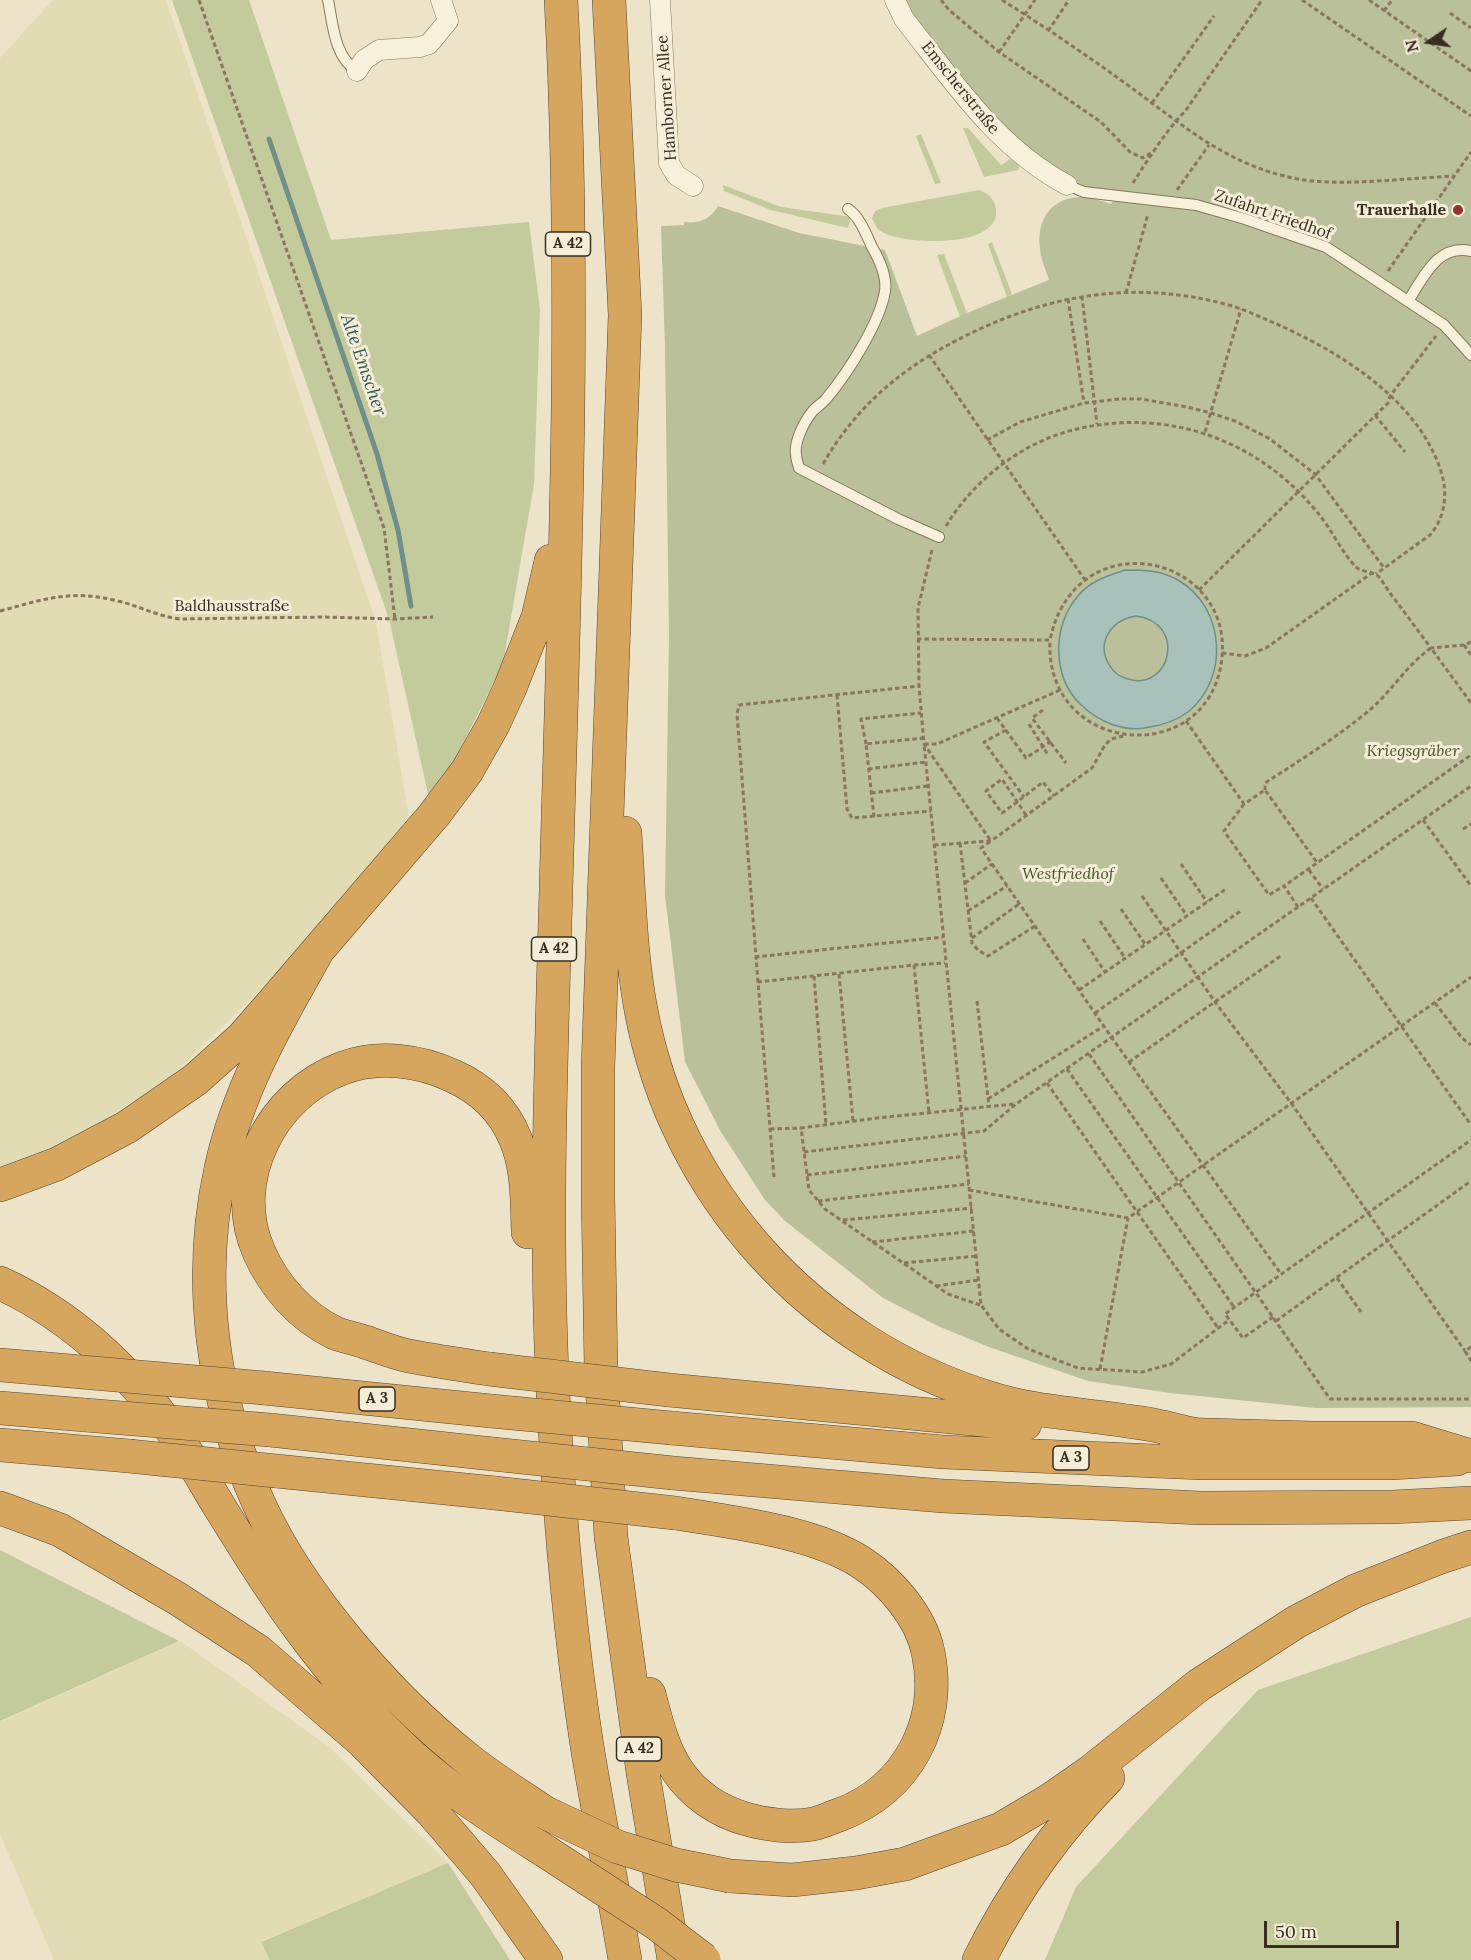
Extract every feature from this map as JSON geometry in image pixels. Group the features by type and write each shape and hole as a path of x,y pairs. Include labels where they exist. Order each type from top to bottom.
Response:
{"highway":[{"name":"A 42","path":"561,0 569,309 549,1181 553,1409 571,1627 588,1746 625,1960"},
{"name":"A 42","path":"609,0 625,315 599,1055 598,1184 601,1368 610,1537 643,1773 674,1960"},
{"path":"0,1185 57,1164 127,1127 195,1080 242,1038 434,815 467,771 493,725 538,617 566,489"},
{"path":"612,678 641,1009 653,1059 672,1116 701,1171 731,1216 777,1270 816,1306 836,1322 888,1355 927,1374 960,1388 1018,1406 1135,1422 1193,1434"},
{"path":"317,952 256,1063 235,1115 220,1168 212,1221 208,1286 215,1351 230,1423 253,1489 276,1536 346,1637 397,1694 451,1744 490,1776 544,1812 618,1847 676,1865 730,1876 792,1880 856,1873 905,1864 1001,1829 1050,1800 1090,1772 1199,1685 1296,1622 1356,1591 1471,1547"},
{"path":"553,1409 533,1362 527,1196 522,1158 507,1121 492,1102 472,1085 438,1068 379,1061 344,1068 326,1076 297,1096 282,1111 265,1136 250,1176 248,1202 250,1224 265,1266 278,1286 301,1311 335,1332 406,1356 489,1369 669,1390 1137,1433 1412,1438 1471,1457"},
{"path":"0,1283 66,1321 105,1353 140,1391 176,1436 285,1610 366,1712 428,1770 487,1814 657,1924 704,1960"},
{"name":"A 3","path":"0,1365 943,1452 1191,1463 1391,1463 1471,1457"},
{"path":"0,1408 270,1430 673,1473 943,1496 1201,1508 1392,1507 1471,1503"},
{"path":"0,1445 675,1512 753,1526 818,1542 861,1562 889,1584 913,1614 928,1651 932,1696 925,1726 912,1758 888,1787 856,1808 813,1824 775,1825 753,1821 717,1808 700,1795 677,1770 660,1735 610,1537"},
{"path":"0,1508 60,1530 178,1599 258,1651 363,1742 432,1812 485,1874 546,1960"},
{"path":"980,1960 1000,1919 1036,1862 1077,1809 1136,1750 1246,1655"}],"street":[{"path":"357,71 364,60 379,50 420,47 429,44 448,21 441,0"},
{"name":"Hamborner Allee","path":"660,0 669,163 676,175 693,186"},
{"name":"Emscherstraße","path":"895,0 904,18 982,118 1010,147 1045,173 1067,185"}],"lane":[{"path":"328,0 338,47 344,61 357,71"},
{"name":"Zufahrt Friedhof","path":"1067,185 1084,192 1196,206 1245,219 1326,247 1444,325 1471,355"},
{"path":"848,209 858,220 875,252 883,273 885,289 874,327 839,382 812,412 802,430 795,453 799,468 817,475 898,519 939,537"},
{"path":"1408,301 1436,259 1444,253 1456,250 1471,251"}],"path":[{"path":"199,0 384,528 395,619"},
{"path":"941,0 949,10 999,52 1101,122 1130,152 1143,158 1154,151"},
{"path":"1002,0 1152,103 1175,122 1238,161 1269,172 1305,180 1334,182 1455,176"},
{"path":"999,52 1035,0"},
{"path":"1048,31 1069,0"},
{"path":"1124,197 1154,151 1186,110 1262,0"},
{"path":"1302,0 1471,116"},
{"path":"1369,0 1471,71"},
{"path":"1384,11 1392,0"},
{"path":"1450,13 1471,28"},
{"path":"1152,103 1214,16"},
{"path":"1169,202 1209,145"},
{"path":"1380,282 1471,152"},
{"path":"1126,293 1152,200"},
{"path":"817,475 836,442 868,403 901,373 929,355 993,323 1040,306 1068,298 1149,292 1222,303 1298,334 1335,354 1367,376 1390,396 1421,432 1436,457 1444,481 1444,506 1436,527 1430,535 1266,648 1245,656 1222,653"},
{"path":"1082,297 1097,424"},
{"path":"1068,298 1084,403"},
{"path":"1205,432 1241,309"},
{"path":"1199,590 1388,403 1390,396 1433,341"},
{"path":"929,355 1085,580"},
{"path":"987,440 1020,422 1084,403 1141,399 1211,412 1270,439 1316,474 1384,568"},
{"path":"1375,415 1405,452"},
{"path":"1229,1320 1171,1364 1142,1372 1100,1370 1078,1368 1028,1348 999,1329 981,1305 919,686 918,608 930,557 939,537 966,497 1004,464 1044,440 1097,424 1131,422 1175,425 1205,432 1243,450 1277,472 1298,491 1318,512 1358,569 1374,574 1471,704"},
{"path":"1125,735 1105,730 1087,720 1072,707 1060,690 1051,664 1050,640 1059,611 1066,599 1085,580 1113,566 1144,563 1174,572 1199,590 1207,600 1218,622 1222,653 1220,670 1210,693 1186,720 1157,734 1125,735 1110,739 1092,768 981,848 1112,1038 1281,1274"},
{"name":"Baldhausstraße","path":"0,611 60,595 81,594 122,602 161,616 180,619 433,617"},
{"path":"917,639 1050,640"},
{"path":"1318,864 1265,790 1265,783 1330,740 1374,706 1431,648 1464,645 1471,642"},
{"path":"1464,645 1471,655"},
{"path":"774,1177 737,714 740,705 919,686"},
{"path":"924,744 937,744 1060,690"},
{"path":"837,695 847,809 852,818 931,811"},
{"path":"1043,710 1032,717 1052,741 1066,763"},
{"path":"873,817 866,744 861,719 922,713"},
{"path":"997,718 1026,758 1052,741"},
{"path":"1186,720 1244,804"},
{"path":"1029,724 1048,755"},
{"path":"1006,730 984,742 1023,797"},
{"path":"866,744 924,738"},
{"path":"924,744 991,841"},
{"path":"1265,790 1244,804 1224,831 1269,895 1318,864 1471,755"},
{"path":"868,769 926,762"},
{"path":"1027,815 1017,801 1002,779 986,790 1002,813 1017,801 1043,782 1054,796"},
{"path":"871,793 928,786"},
{"path":"804,1152 984,1131 1016,1104 1471,786"},
{"path":"1423,820 1471,886"},
{"path":"1463,829 1471,824"},
{"path":"934,845 991,841"},
{"path":"960,843 972,942 978,950 988,956 1035,926"},
{"path":"965,883 992,864"},
{"path":"1181,864 1207,902"},
{"path":"1309,870 1323,889"},
{"path":"1161,878 1187,916"},
{"path":"969,911 1007,886"},
{"path":"1284,886 1298,907"},
{"path":"1079,990 1226,889"},
{"path":"1142,896 1215,1002 1291,1103 1471,1361"},
{"path":"1311,898 1471,1125"},
{"path":"972,938 1020,904"},
{"path":"1121,909 1145,944"},
{"path":"1095,1013 1242,910"},
{"path":"1100,921 1125,958"},
{"path":"755,957 943,937"},
{"path":"1083,939 1105,972"},
{"path":"1129,1062 1282,955"},
{"path":"758,982 945,963"},
{"path":"914,965 930,1113"},
{"path":"838,973 853,1121"},
{"path":"814,976 826,1125"},
{"path":"1100,1370 1128,1218 1471,977"},
{"path":"976,1001 989,1107"},
{"path":"1435,1003 1461,1038 1471,1045"},
{"path":"988,1099 1104,1026"},
{"path":"1089,1054 1330,1399 1471,1399"},
{"path":"1067,1069 1234,1307"},
{"path":"1047,1083 1218,1328"},
{"path":"770,1129 801,1128 1016,1104"},
{"path":"801,1128 809,1190 825,1209 948,1294 981,1305"},
{"path":"1273,1317 1243,1338 1225,1314 1471,1140"},
{"path":"807,1175 966,1156"},
{"path":"1276,1321 1471,1182"},
{"path":"818,1201 969,1184"},
{"path":"969,1190 1128,1218"},
{"path":"841,1221 972,1208"},
{"path":"872,1242 974,1231"},
{"path":"903,1263 977,1256"},
{"path":"1337,1278 1361,1312"},
{"path":"936,1286 979,1280"},
{"path":"1465,1351 1471,1347"}],"shaded area":[{"path":"53,0 166,0 376,622 410,824 330,921 166,1082 63,1144 0,1168 0,58"},
{"path":"180,1641 328,1746 448,1863 262,1941 270,1960 54,1960 0,1834 0,1722"}],"green space":[{"path":"172,0 249,0 331,240 529,222 540,310 534,484 503,664 431,807 389,619"},
{"name":"Westfriedhof","path":"899,0 1471,0 1471,1407 1316,1408 1170,1393 1088,1381 989,1347 940,1327 883,1298 785,1221 765,1200 721,1132 685,1062 665,895 669,635 661,226 684,225 684,222 700,221 712,214 718,206 799,233 885,250 917,336 1049,280 1041,257 1039,238 1044,219 1049,211 1063,200 1073,198 1087,197 1111,204 1119,191 1089,188 1058,175 999,129"},
{"path":"963,128 968,128 1001,165 1012,158 1019,161 1018,170 984,177"},
{"path":"921,134 941,183 935,184 916,136"},
{"path":"723,185 781,207 851,217 848,228 771,210 724,191"},
{"path":"979,190 993,200 995,220 986,230 970,237 928,241 908,239 879,230 872,218 875,211 882,208"},
{"path":"992,242 1012,294 1007,297 988,244"},
{"path":"944,254 967,313 960,317 937,255"},
{"path":"0,1550 179,1641 0,1721"},
{"path":"1471,1617 1471,1960 1045,1960 1076,1887 1258,1690"},
{"path":"448,1863 510,1960 270,1960 261,1942"}],"water":[{"path":"1125,570 1152,571 1178,580 1194,592 1205,607 1213,625 1216,662 1211,681 1202,698 1188,712 1160,725 1140,728 1121,727 1095,716 1071,693 1060,665 1060,636 1069,608 1088,586","holes":["1136,616 1152,621 1163,631 1167,642 1167,655 1163,667 1154,676 1143,680 1128,679 1115,673 1104,649 1108,634 1119,622 1127,618"]}],"waterway":[{"name":"Alte Emscher","path":"269,139 377,454 398,530 411,606"}],"place":[{"name":"Trauerhalle","path":"1458,210"}],"park label":[{"name":"Kriegsgräber","path":"1413,751"}]}
